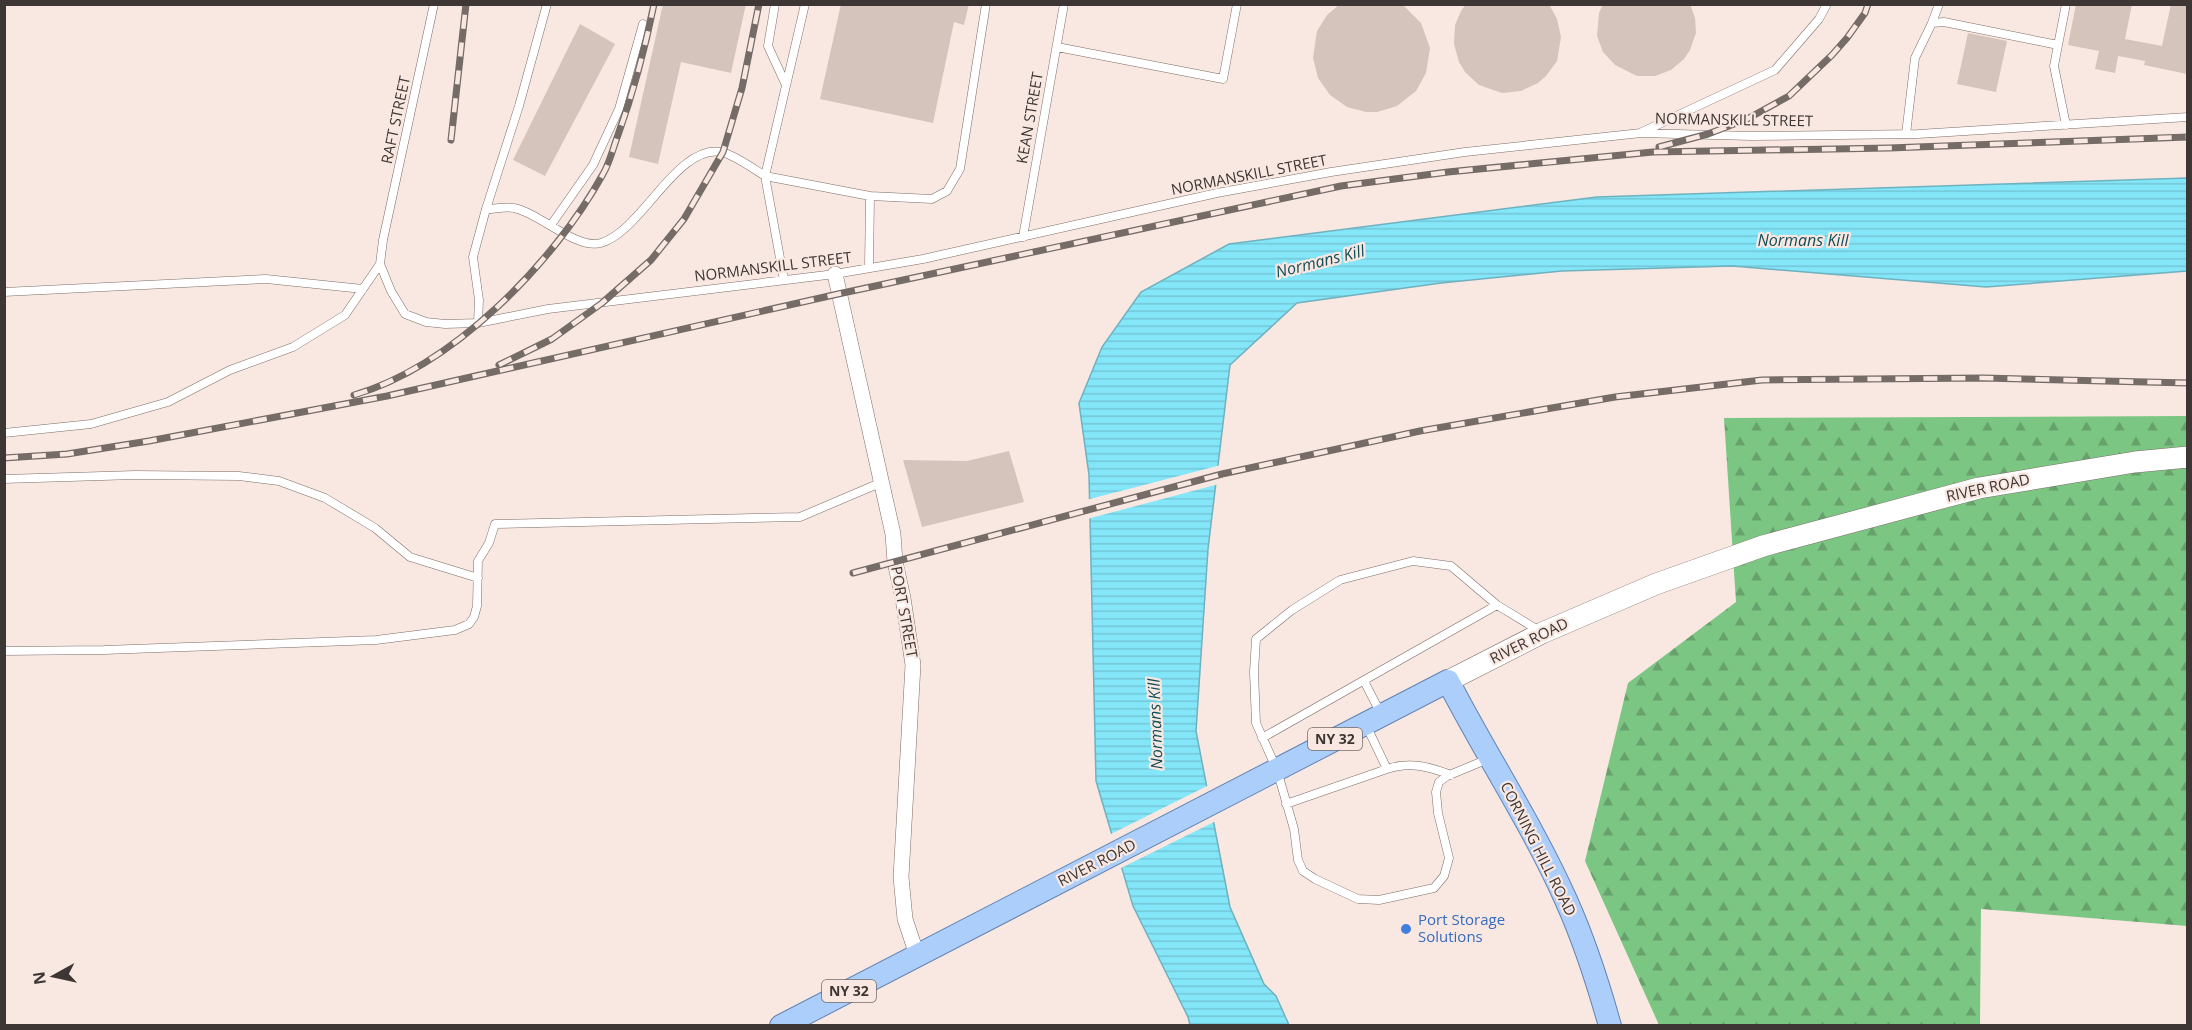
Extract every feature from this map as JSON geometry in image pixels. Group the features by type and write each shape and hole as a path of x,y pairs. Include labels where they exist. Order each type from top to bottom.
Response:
{"main road":[{"name":"RIVER ROAD","path":"917,955 1542,633 1656,584 1762,546 1979,488 2135,462 2187,458"},
{"name":"CORNING HILL ROAD","path":"1448,681 1530,829 1566,900 1593,970 1610,1026"},
{"name":"NY 32","path":"781,1026 917,955"}],"street":[{"name":"PORT STREET","path":"835,274 893,534 895,562 913,665 901,877 905,919 917,955"}],"lane":[{"name":"RAFT STREET","path":"383,240 434,4"},
{"path":"478,323 479,300 473,257 547,4"},
{"path":"775,4 768,46 786,85"},
{"path":"784,280 765,176 805,4"},
{"path":"486,209 512,207 533,215 586,244 602,243 622,231 679,170 705,151 723,152 765,176 870,196 932,199 947,191 960,169 986,4"},
{"name":"KEAN STREET","path":"1023,237 1064,4"},
{"path":"1057,47 1223,79 1237,4"},
{"path":"1641,133 1775,70 1819,19 1827,4"},
{"path":"1906,134 1915,58 1939,4"},
{"path":"2066,4 2054,66 2066,125"},
{"path":"1932,23 1944,22 2058,45"},
{"path":"551,225 593,165 619,109 643,24"},
{"name":"NORMANSKILL STREET","path":"383,240 380,264 391,291 405,314 426,322 478,323 548,309 835,274 923,260 1218,194 1331,172 1465,152 1641,133 1906,134 2187,117"},
{"path":"869,268 870,196"},
{"path":"4,433 92,424 168,402 230,370 293,347 345,315 380,264"},
{"path":"4,292 266,279 363,289"},
{"path":"4,479 135,475 239,476 279,481 325,498 375,528 410,557 478,578"},
{"path":"4,651 104,650 376,640 432,635 469,624 474,617 477,606 478,561 489,543 495,524 800,517 880,483"},
{"path":"1490,758 1439,782 1436,792 1438,813 1449,858 1444,876 1434,888 1380,900 1358,899 1315,879 1303,871 1298,860 1294,829 1277,770 1256,723 1254,672 1256,639 1292,610 1340,580 1413,561 1451,567 1497,605 1542,633"},
{"path":"1262,738 1497,605"},
{"path":"1364,681 1387,769"},
{"path":"1286,804 1387,769 1420,764 1451,775"}],"green space":[{"path":"2187,416 2187,926 1981,909 1980,1025 1659,1025 1585,861 1628,683 1736,602 1724,418"}],"water":[{"name":"Normans Kill","path":"2187,178 2187,271 1986,287 1732,266 1562,271 1441,283 1297,303 1230,365 1208,549 1196,731 1230,907 1264,984 1276,996 1289,1025 1190,1025 1133,906 1096,781 1089,475 1079,403 1102,347 1141,292 1229,244 1597,197"}],"pier":[{"path":"1221,465 1219,484 1087,519 1086,500"},
{"path":"1209,785 1216,821 1119,869 1109,835"}],"building":[{"path":"663,4 746,4 731,73 681,62 658,164 629,157"},
{"path":"841,4 969,4 964,25 954,22 933,123 820,99"},
{"path":"1340,4 1402,4 1421,23 1430,48 1426,73 1416,91 1397,106 1377,112 1366,112 1347,107 1330,95 1318,78 1313,58 1317,31 1327,15"},
{"path":"1466,4 1549,4 1557,19 1561,37 1557,61 1546,76 1538,83 1521,91 1502,93 1479,85 1465,72 1459,62 1454,44 1455,25"},
{"path":"1603,4 1690,4 1695,18 1696,33 1690,50 1684,59 1671,70 1655,76 1637,76 1615,65 1603,52 1597,36 1599,13"},
{"path":"2076,4 2132,4 2125,39 2162,46 2171,4 2187,4 2187,74 2144,65 2145,61 2118,56 2115,73 2095,69 2099,51 2068,45"},
{"path":"580,24 615,44 545,176 513,160"},
{"path":"1968,33 2007,41 1996,92 1957,84"},
{"path":"1009,451 1024,502 922,527 903,460 967,461"}],"railway":[{"path":"451,140 466,4"},
{"path":"354,395 391,381 428,361 463,336 497,307 529,275 557,242 582,208 608,165 634,87 654,4"},
{"path":"499,365 552,339 602,303 651,260 684,219 723,152 742,88 759,4"},
{"path":"1659,147 1708,134 1747,119 1789,96 1847,38 1865,13 1868,4"},
{"path":"4,458 67,454 149,441 387,396 838,294 1341,186 1448,172 1653,152 1889,148 2188,137"},
{"path":"853,573 1222,474 1420,431 1615,397 1762,380 1983,378 2188,383"}],"place":[{"name":"Port Storage Solutions","path":"1406,929"}]}
